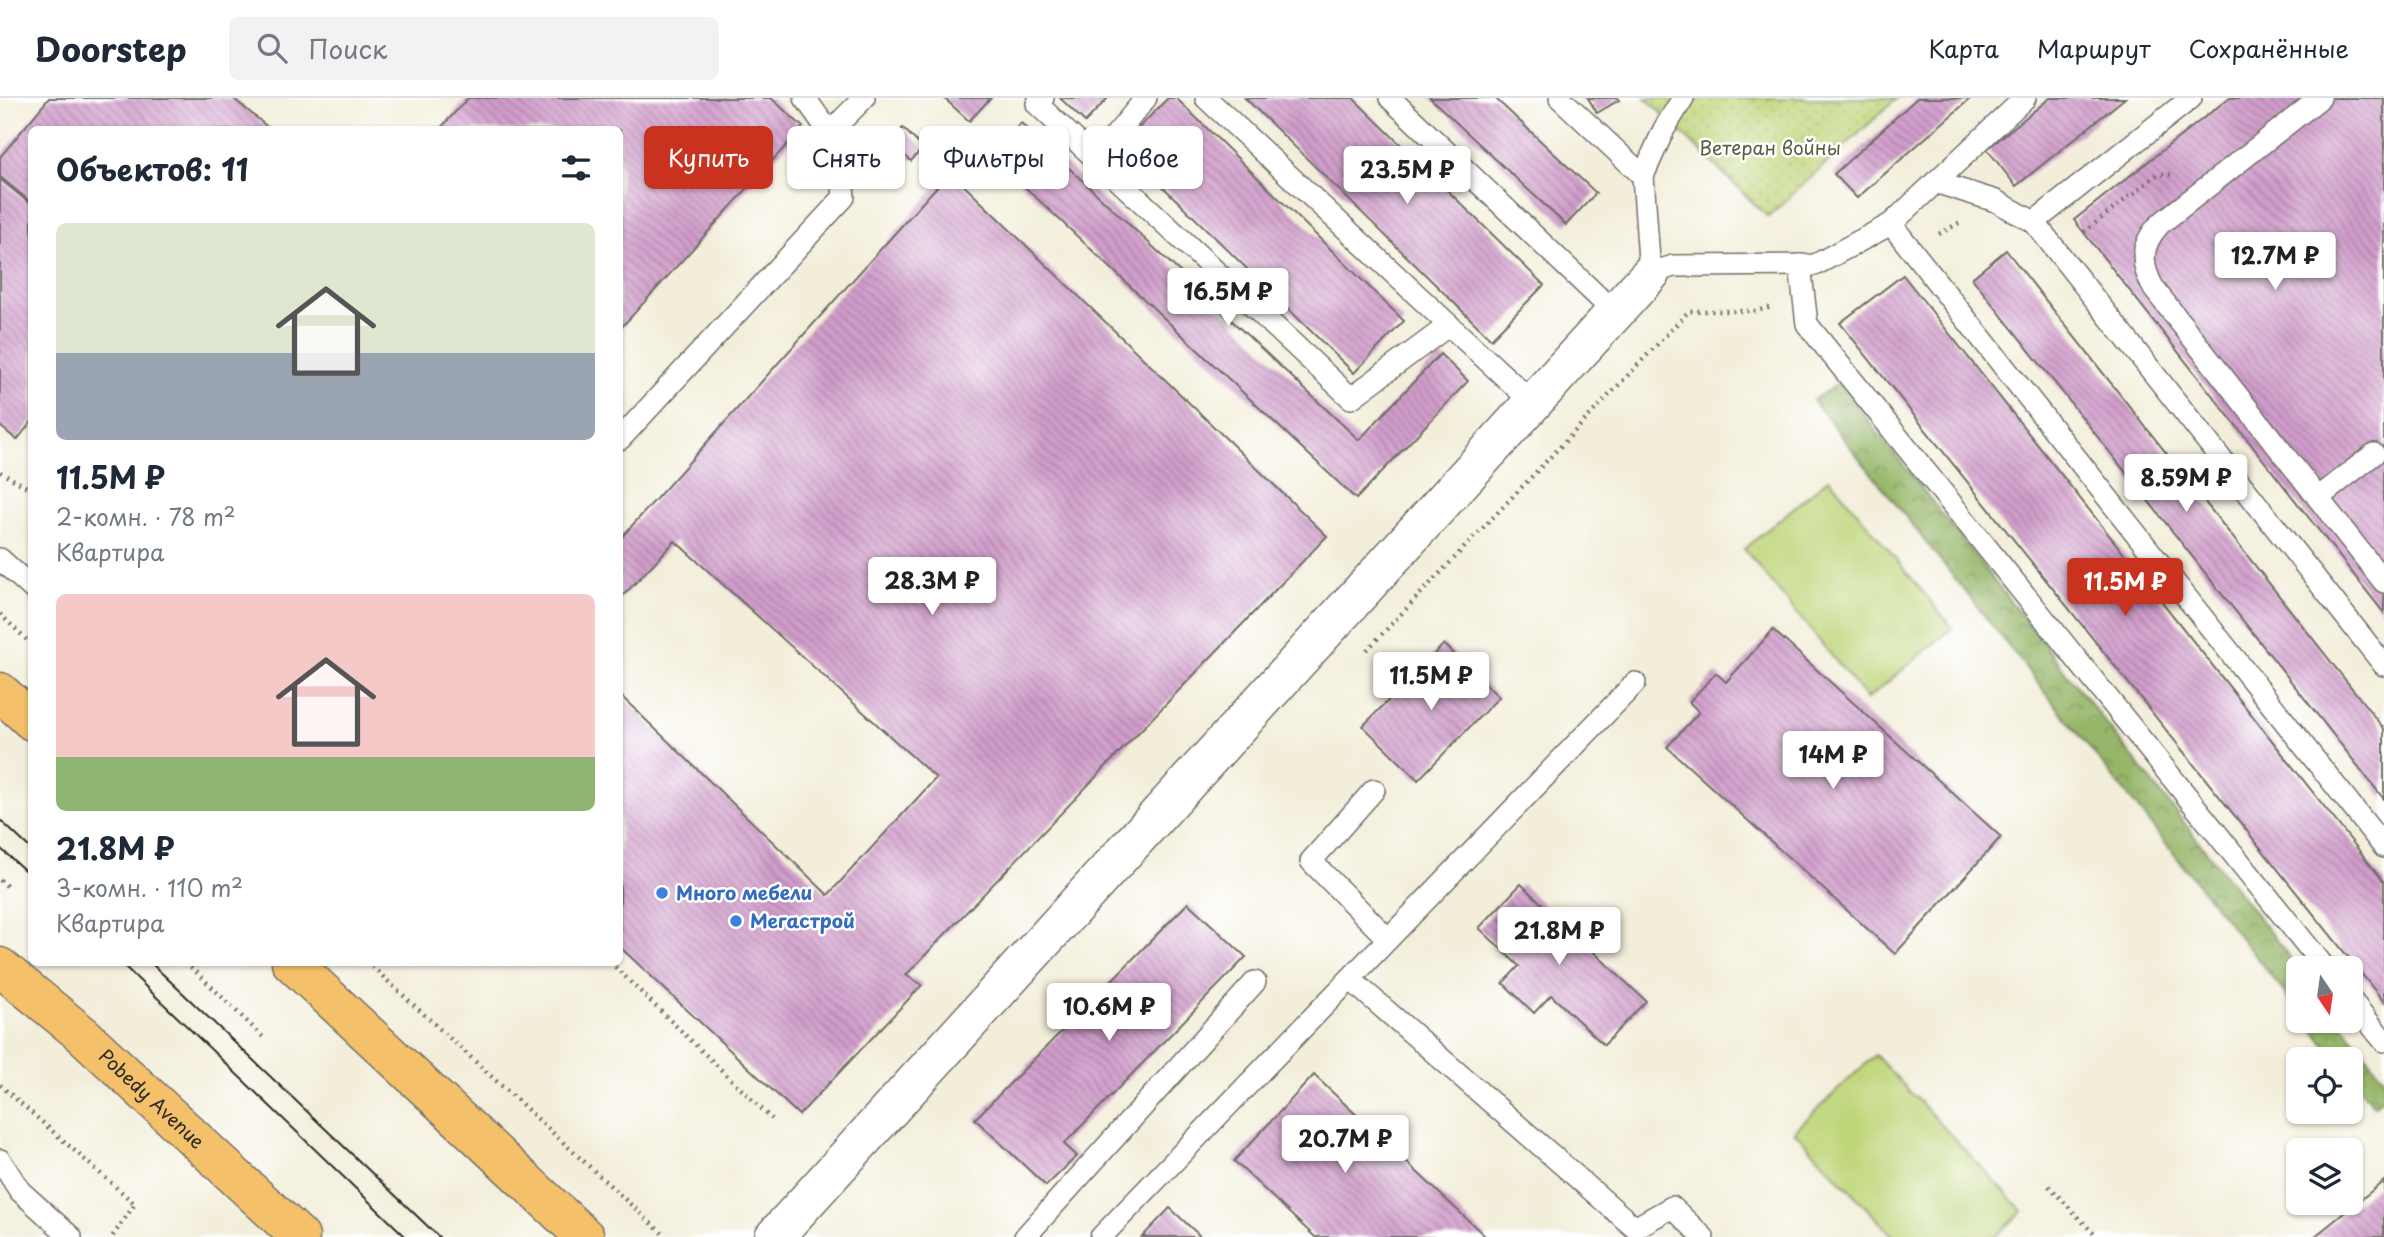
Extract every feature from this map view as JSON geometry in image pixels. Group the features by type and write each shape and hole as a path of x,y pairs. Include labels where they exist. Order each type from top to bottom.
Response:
{"main road":[{"path":"0,692 28,717"},
{"path":"295,966 585,1237"},
{"name":"Pobedy Avenue","path":"0,967 83,1035 300,1237"}],"street":[{"path":"774,1237 1650,274"}],"lane":[{"path":"805,98 825,126"},
{"path":"835,126 864,98"},
{"path":"1043,98 1037,104 1083,147"},
{"path":"1123,126 1146,98"},
{"path":"1206,98 1533,403"},
{"path":"1390,98 1615,313"},
{"path":"1560,98 1643,176"},
{"path":"1682,98 1664,128 1643,176 1650,274 1673,266 1815,265 1891,225 2025,98"},
{"path":"2034,222 2191,98"},
{"path":"2320,98 2160,224 2147,240 2142,260 2145,274 2154,289 2384,582"},
{"path":"1936,182 1996,201 2034,222 2384,666"},
{"path":"623,436 844,197 843,189"},
{"path":"1128,189 1351,398 1449,325"},
{"path":"1891,225 2384,847"},
{"path":"1800,265 1807,324 2315,956"},
{"path":"2318,498 2374,454"},
{"path":"0,559 28,584"},
{"path":"1101,1237 1635,683"},
{"path":"1374,790 1311,861 1388,939"},
{"path":"1350,979 1635,1227 1672,1207 1703,1237"},
{"path":"1025,1237 1255,982"},
{"path":"2363,1015 2384,1041"},
{"path":"0,1160 20,1191 72,1237"}],"path":[{"path":"2084,232 2148,182"},
{"path":"1912,251 1953,225 1968,220"},
{"path":"1364,653 1689,311 1756,311 1804,299"},
{"path":"0,472 28,488"},
{"path":"0,614 28,641"},
{"path":"0,880 9,888"},
{"path":"190,966 264,1038"},
{"path":"371,966 666,1237"},
{"path":"614,966 772,1119"},
{"path":"0,1086 135,1204 112,1237"},
{"path":"2049,1186 2097,1237"}],"green space":[{"name":"Ветеран войны","path":"1646,98 1897,98 1768,217"},
{"path":"1839,383 2289,956 2286,956 2286,995 1813,400"},
{"path":"1829,478 1953,628 1867,699 1744,549"},
{"path":"2316,1033 2349,1033 2360,1047 2327,1047"},
{"path":"2363,1051 2384,1078 2384,1096 2374,1106 2363,1092"},
{"path":"1875,1055 2023,1211 1995,1237 1894,1237 1794,1131"}],"building":[{"path":"49,98 233,98 266,126 28,126 28,200 0,177 0,157"},
{"path":"468,98 771,98 802,126 787,126 787,145 773,160 773,126 644,126 644,189 747,189 623,326 623,126 443,126"},
{"path":"944,98 991,98 969,121"},
{"path":"1060,98 1108,98 1085,122"},
{"path":"1168,98 1176,98 1404,321 1354,373 1165,189 1203,189 1203,126 1141,126"},
{"path":"1245,98 1353,98 1544,285 1491,339"},
{"path":"1430,98 1495,98 1596,193 1566,225"},
{"path":"1588,98 1618,98 1619,100 1597,113"},
{"path":"1917,98 1971,98 1857,198 1834,174"},
{"path":"2050,98 2125,98 2016,186 1987,149"},
{"path":"2229,98 2384,98 2384,613 2074,220"},
{"path":"905,130 919,144 919,152 911,161 905,156"},
{"path":"1069,168 1083,181 1083,189 1091,189 1359,440 1440,354 1468,381 1356,499 1027,189 1069,189"},
{"path":"0,179 28,202 28,426 17,440 0,426"},
{"path":"935,189 968,189 1327,536 906,975 922,985 799,1115 623,950 623,698 828,895 936,778 675,541 623,596 623,536"},
{"path":"2006,250 2384,729 2384,799 1972,278"},
{"path":"1903,275 2384,882 2384,1002 2363,976 2363,956 2347,956 1840,323"},
{"path":"1773,630 2001,837 1895,954 1667,747 1699,712 1689,702 1716,673 1726,682"},
{"path":"1444,644 1499,697 1418,780 1363,726"},
{"path":"1521,884 1646,1001 1604,1045 1551,995 1534,1013 1503,983 1519,966 1479,928"},
{"path":"1188,903 1246,957 1064,1144 1077,1156 1046,1186 975,1119"},
{"path":"1314,1075 1486,1237 1315,1237 1234,1161"},
{"path":"2384,1181 2384,1237 2314,1237 2342,1215 2363,1215 2363,1198"},
{"path":"1170,1208 1201,1237 1142,1237"}],"tram line":[{"path":"0,820 28,846"},
{"path":"0,848 28,873"},
{"path":"124,966 406,1237"},
{"path":"154,966 439,1237"}],"place":[{"name":"Много мебели","path":"662,893"},
{"name":"Мегастрой","path":"736,921"}]}
